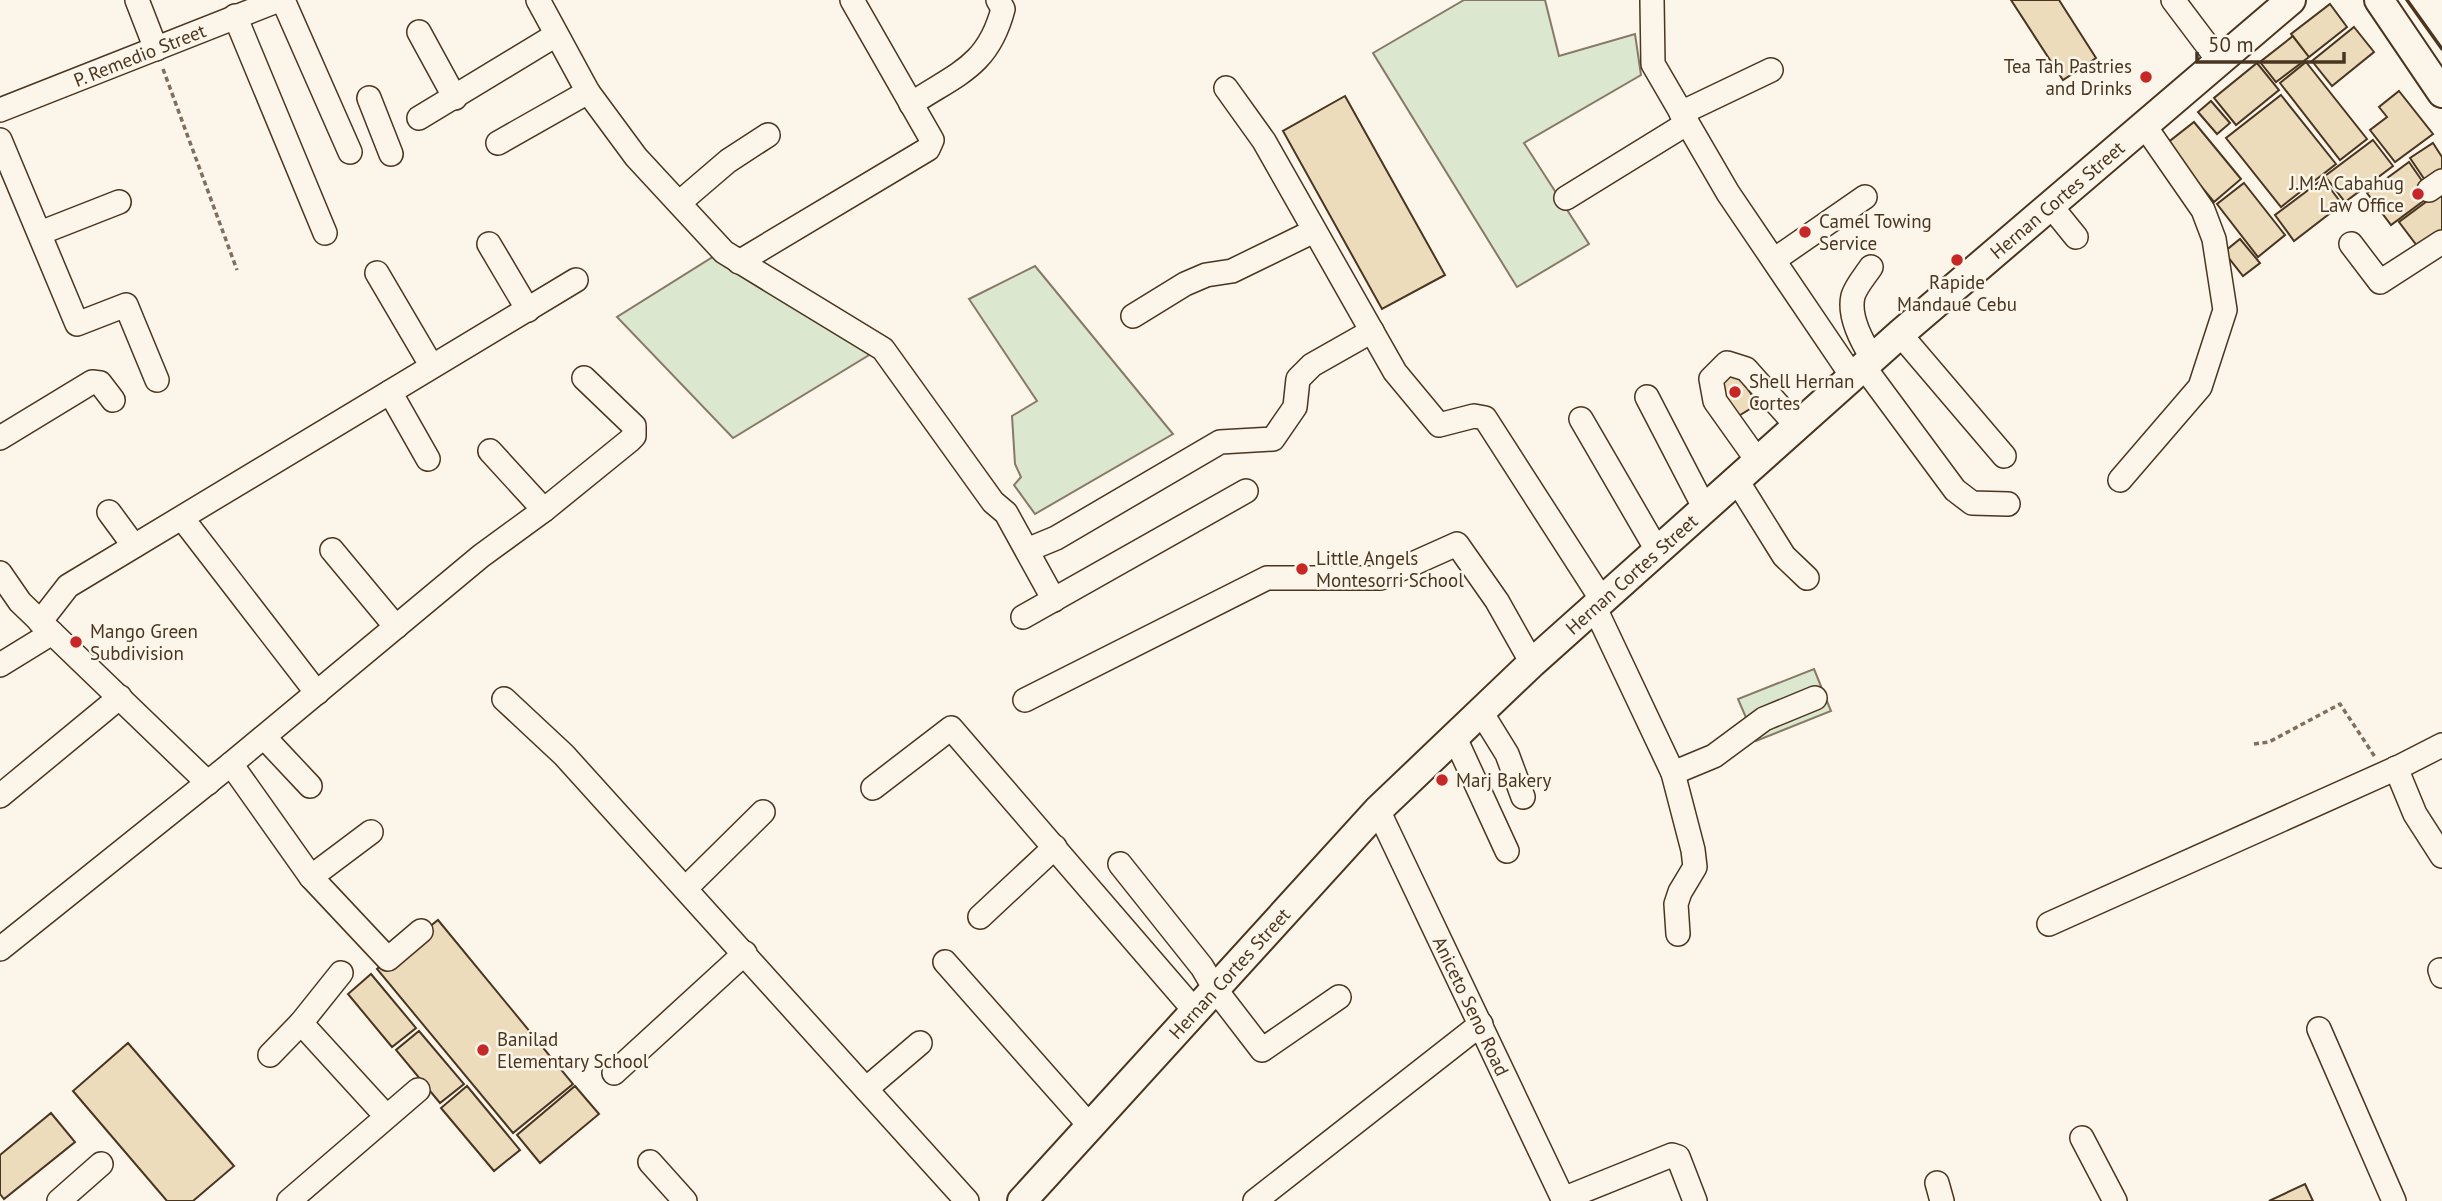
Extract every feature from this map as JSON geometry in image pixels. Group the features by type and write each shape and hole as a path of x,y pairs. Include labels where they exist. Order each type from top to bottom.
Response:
{"main road":[{"name":"Hernan Cortes Street","path":"1022,1201 1378,810 1532,663 1900,334 2291,0"},
{"path":"2379,0 2440,87"}],"street":[{"path":"137,0 156,49"},
{"path":"281,0 350,152"},
{"name":"P. Remedio Street","path":"0,110 281,0"},
{"path":"538,0 588,92 636,157 724,252 883,349 939,422 992,502 1006,513 1054,600"},
{"path":"739,262 928,149 932,141 852,0"},
{"path":"911,104 981,58 996,35 1003,9 998,0"},
{"path":"1651,0 1653,64 1683,118 1774,260 1863,367 1955,490 1972,503 2008,504"},
{"path":"2173,0 2219,61"},
{"path":"235,16 326,233"},
{"path":"419,32 455,97"},
{"path":"419,118 556,35"},
{"path":"1566,198 1683,118 1771,70"},
{"path":"1226,88 1264,141 1395,372 1439,425 1475,416 1485,418 1598,603 1673,773 1695,861 1676,904 1678,934"},
{"path":"498,143 588,92"},
{"path":"334,116 374,95 391,154"},
{"path":"2120,480 2200,387 2225,310 2214,239 2203,210 2144,125"},
{"path":"678,203 728,162 768,135"},
{"path":"0,140 77,324 127,305 157,380"},
{"path":"1774,260 1866,197"},
{"path":"40,233 119,202"},
{"path":"2050,205 2076,237"},
{"path":"1133,316 1185,284 1206,275 1233,271 1314,231"},
{"path":"2351,244 2380,282 2442,242"},
{"path":"489,244 528,310"},
{"path":"1863,367 1863,344 1853,314 1853,295 1871,267"},
{"path":"377,273 431,365"},
{"path":"0,665 46,627 68,586 576,279"},
{"path":"1027,550 1056,538 1220,442 1273,439 1295,407 1298,379 1312,365 1372,331"},
{"path":"1900,334 2004,456"},
{"path":"1757,460 1715,401 1711,379 1720,366 1727,363 1746,369 1796,425"},
{"path":"0,949 208,783 481,556 544,510 634,436 634,426 584,377"},
{"path":"0,438 92,382 100,383 113,400"},
{"path":"390,391 428,459"},
{"path":"1647,397 1704,507"},
{"path":"1581,419 1657,550"},
{"path":"490,450 544,510"},
{"path":"1735,479 1784,556 1807,578"},
{"path":"1023,617 1246,491"},
{"path":"109,512 134,546"},
{"path":"182,518 317,693"},
{"path":"1025,700 1267,578 1381,578 1457,544 1497,601 1532,663"},
{"path":"332,550 396,627"},
{"path":"0,573 20,602 208,783"},
{"path":"0,796 120,697"},
{"path":"1673,773 1714,756 1764,719 1815,698"},
{"path":"504,699 564,755 967,1201"},
{"path":"1481,712 1507,754 1523,797"},
{"path":"873,788 951,728 1195,1011"},
{"path":"264,737 310,786"},
{"path":"1455,738 1507,851"},
{"path":"2049,924 2442,745"},
{"path":"231,764 312,877 388,959 421,932"},
{"path":"2391,770 2442,856"},
{"name":"Aniceto Seno Road","path":"1378,810 1564,1200"},
{"path":"686,888 762,813"},
{"path":"312,877 371,832"},
{"path":"980,917 1055,847"},
{"path":"1120,864 1202,967 1215,989 1262,1049 1339,997"},
{"path":"614,1073 745,953"},
{"path":"945,962 1090,1126"},
{"path":"270,1055 301,1024 341,973"},
{"path":"301,1024 386,1116"},
{"path":"1255,1201 1480,1024"},
{"path":"2319,1029 2394,1201"},
{"path":"866,1089 920,1043"},
{"path":"289,1201 418,1090"},
{"path":"2082,1138 2115,1201"},
{"path":"1564,1200 1672,1155 1678,1157 1695,1201"},
{"path":"650,1162 685,1201"},
{"path":"59,1201 101,1164"}],"path":[{"path":"156,49 237,271"},
{"path":"2254,744 2269,742 2340,704 2391,770"}],"green space":[{"path":"1464,0 1545,0 1559,56 1635,34 1641,75 1524,143 1589,244 1517,287 1373,53"},
{"path":"719,253 874,352 733,438 617,317"},
{"path":"1035,266 1173,434 1035,514 1014,485 1021,477 1015,464 1012,416 1037,401 969,299"},
{"path":"1814,669 1831,711 1756,741 1738,699"}],"building":[{"path":"2011,0 2059,0 2096,58 2063,80"},
{"path":"2330,4 2347,27 2309,57 2291,34"},
{"path":"2354,27 2374,52 2332,86 2312,61"},
{"path":"2293,36 2309,57 2276,82 2260,62"},
{"path":"2306,62 2367,139 2340,160 2280,83"},
{"path":"2257,63 2279,90 2236,125 2214,98"},
{"path":"2399,91 2433,134 2395,162 2370,130 2387,117 2379,107"},
{"path":"2281,95 2336,164 2281,207 2226,138"},
{"path":"1345,96 1445,275 1382,309 1283,131"},
{"path":"2211,101 2230,123 2217,134 2198,112"},
{"path":"2194,122 2241,179 2214,202 2166,144"},
{"path":"2373,140 2393,166 2345,202 2325,176"},
{"path":"2433,143 2442,157 2442,177 2429,186 2410,158"},
{"path":"2409,162 2427,188 2426,199 2391,225 2367,193"},
{"path":"2323,179 2342,204 2294,241 2275,215"},
{"path":"2244,183 2285,235 2258,257 2217,204"},
{"path":"2442,190 2442,235 2421,251 2399,222"},
{"path":"2240,239 2260,263 2243,276 2224,252"},
{"name":"Shell Hernan Cortes","path":"1732,366 1758,404 1737,417 1712,380"},
{"path":"438,920 573,1084 513,1133 377,969"},
{"path":"371,974 416,1028 392,1047 348,994"},
{"path":"419,1031 464,1084 440,1103 396,1050"},
{"path":"128,1043 234,1166 193,1201 167,1201 73,1091"},
{"path":"467,1086 520,1150 494,1171 441,1108"},
{"path":"575,1086 599,1114 540,1163 517,1135"},
{"path":"51,1113 75,1142 4,1199 0,1194 0,1155"},
{"path":"2305,1184 2313,1201 2269,1201"}],"wall":[{"path":"2407,0 2442,49"}],"place":[{"name":"Tea Tah Pastries and Drinks","path":"2146,77"},
{"name":"J.M.A Cabahug Law Office","path":"2418,194"},
{"name":"Camel Towing Service","path":"1805,232"},
{"name":"Rapide Mandaue Cebu","path":"1957,260"},
{"name":"Shell Hernan Cortes","path":"1735,392"},
{"name":"Little Angels Montesorri School","path":"1302,569"},
{"name":"Mango Green Subdivision","path":"76,642"},
{"name":"Marj Bakery","path":"1442,780"},
{"name":"Banilad Elementary School","path":"483,1050"}]}
